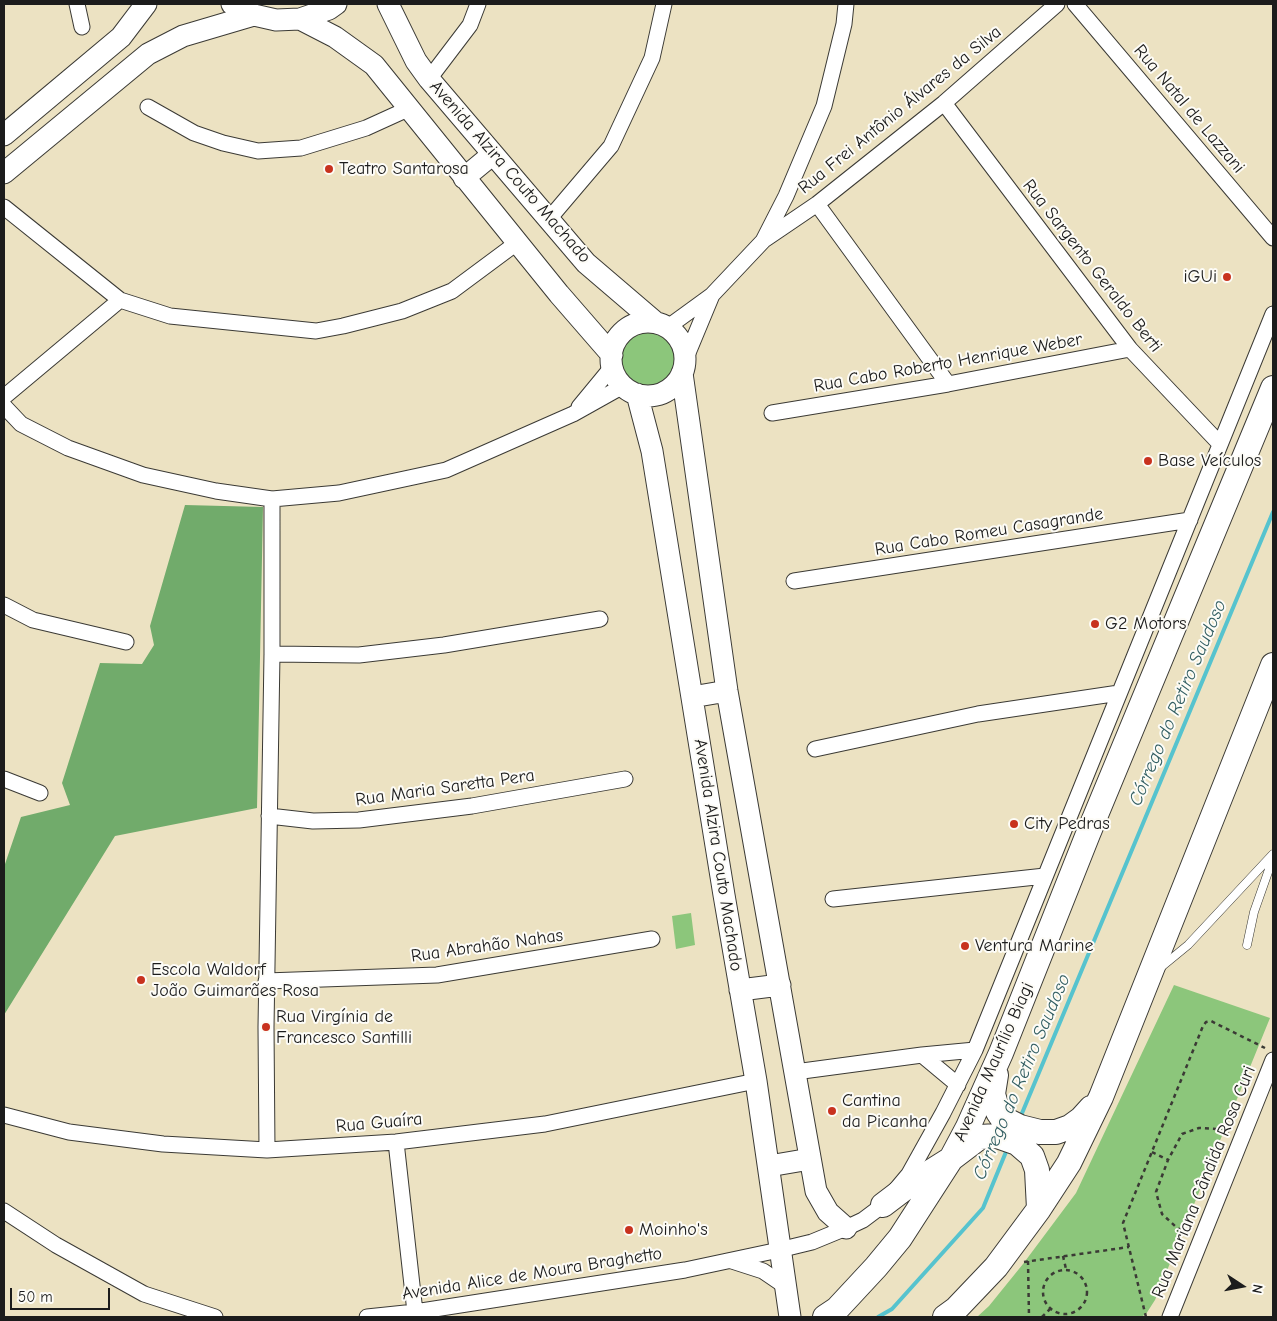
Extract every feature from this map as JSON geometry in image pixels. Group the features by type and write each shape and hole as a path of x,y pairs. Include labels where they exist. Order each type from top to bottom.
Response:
{"main road":[{"name":"Avenida Maurílio Biagi","path":"825,1317 837,1308 876,1267 900,1238 951,1159 1001,1053 1273,388"},
{"path":"945,1317 956,1309 996,1267 1039,1209 1069,1163 1101,1097 1273,665"},
{"path":"1001,1053 993,1094 994,1103 1000,1127 1032,1156 1037,1170 1039,1209"},
{"path":"883,1205 980,1137 1000,1127 1056,1132 1070,1127 1081,1119 1101,1097"}],"street":[{"path":"77,4 82,27"},
{"path":"4,135 121,37 146,4"},
{"path":"232,4 254,15 276,20 300,19 329,9 336,4"},
{"name":"Avenida Alzira Couto Machado","path":"388,4 416,62 429,79 586,263 661,325"},
{"path":"429,79 470,25 478,4"},
{"path":"549,219 611,146 652,58 664,4"},
{"path":"661,325 712,296 763,241 786,196 824,106 844,24 846,4"},
{"name":"Rua Frei Antônio Álvares da Silva","path":"763,241 817,204 944,103 1057,4"},
{"name":"Rua Natal de Lazzani","path":"1075,4 1273,238"},
{"path":"4,173 148,54 183,36 254,15"},
{"name":"Avenida Alzira Couto Machado","path":"300,19 335,37 374,65 612,361"},
{"name":"Rua Sargento Geraldo Berti","path":"944,103 1130,349 1220,444"},
{"path":"41,105 57,128"},
{"path":"148,106 194,133 222,143 258,151 302,148 366,128 410,108"},
{"path":"464,178 493,154"},
{"path":"817,204 948,384"},
{"path":"4,207 120,300 170,316 316,331 402,311 452,291 518,242"},
{"path":"684,367 684,350 681,342 675,333 661,325 640,323 626,329 616,340 612,361 615,374 630,390 647,396 668,390 676,383 684,367 712,296"},
{"path":"4,397 120,300"},
{"path":"779,1250 812,1242 846,1228 863,1220 883,1205 909,1174 958,1085 975,1050 1273,314"},
{"name":"Rua Cabo Roberto Henrique Weber","path":"772,413 948,384 1130,349"},
{"path":"573,414 612,361"},
{"name":"Avenida Alzira Couto Machado","path":"684,367 727,691 816,1191 828,1212 846,1228"},
{"path":"4,406 21,424 68,448 143,475 216,491 272,498 339,493 446,470 630,390"},
{"name":"Avenida Alzira Couto Machado","path":"630,390 652,450 756,1081 790,1317"},
{"path":"267,1150 266,981 272,654 272,498"},
{"name":"Rua Cabo Romeu Casagrande","path":"794,581 1190,520"},
{"path":"4,605 33,620 126,642"},
{"path":"272,654 360,656 600,619"},
{"path":"692,697 727,691"},
{"path":"815,749 978,714 1119,693"},
{"path":"4,779 40,793"},
{"name":"Rua Maria Saretta Pera","path":"269,816 314,821 358,820 472,806 625,779"},
{"path":"832,899 1045,876"},
{"name":"Rua Abrahão Nahas","path":"266,981 437,975 652,939"},
{"path":"740,990 780,984"},
{"path":"795,1072 975,1050"},
{"path":"922,1055 958,1085"},
{"name":"Rua Mariana Cândida Rosa Curi","path":"1170,1317 1273,1060"},
{"name":"Rua Guaíra","path":"4,1115 69,1132 163,1144 267,1150 396,1142 545,1124 756,1081"},
{"path":"396,1142 416,1312"},
{"path":"769,1166 810,1159"},
{"path":"4,1210 56,1245 144,1294 215,1317"},
{"name":"Avenida Alice de Moura Braghetto","path":"367,1317 416,1312 685,1270 779,1250"},
{"path":"731,1260 762,1271 785,1286"}],"lane":[{"path":"1150,976 1188,945 1273,854"},
{"path":"1247,945 1254,912 1273,858"}],"path":[{"path":"1146,1317 1123,1224 1203,1026 1206,1022 1211,1021 1273,1052"},
{"path":"1200,1243 1175,1226 1162,1214 1156,1192 1168,1160 1182,1134 1199,1128 1216,1129 1242,1138"},
{"path":"1152,1152 1168,1160"},
{"path":"1023,1262 1129,1247"},
{"path":"1063,1256 1066,1269"},
{"path":"1028,1261 1029,1317"},
{"path":"1066,1269 1076,1271 1083,1277 1087,1286 1087,1296 1084,1304 1077,1311 1068,1314 1058,1313 1050,1309 1044,1299 1043,1288 1047,1278 1055,1271 1066,1269"},
{"path":"1042,1317 1050,1309"}],"green space":[{"path":"649,329 660,331 673,342 678,358 676,369 665,382 649,387 638,385 625,374 620,358 622,347 633,334"},
{"path":"185,505 263,507 257,808 115,836 4,1015 4,867 21,817 70,805 62,783 100,663 142,664 154,645 150,626"},
{"path":"691,913 695,945 676,949 672,916"},
{"path":"1174,985 1270,1018 1155,1300 1146,1314 1141,1317 977,1317 989,1306 1023,1264 1076,1193"}],"waterway":[{"name":"Córrego do Retiro Saudoso","path":"1020,1118 1273,512"},
{"name":"Córrego do Retiro Saudoso","path":"878,1317 892,1309 983,1208 1008,1147"}],"place":[{"name":"Teatro Santarosa","path":"329,169"},
{"name":"iGUi","path":"1227,277"},
{"name":"Base Veículos","path":"1148,461"},
{"name":"G2 Motors","path":"1095,624"},
{"name":"City Pedras","path":"1014,824"},
{"name":"Ventura Marine","path":"965,946"},
{"name":"Escola Waldorf João Guimarães Rosa","path":"141,980"},
{"name":"Rua Virgínia de Francesco Santilli","path":"266,1027"},
{"name":"Cantina da Picanha","path":"832,1111"},
{"name":"Moinho's","path":"629,1230"}]}
